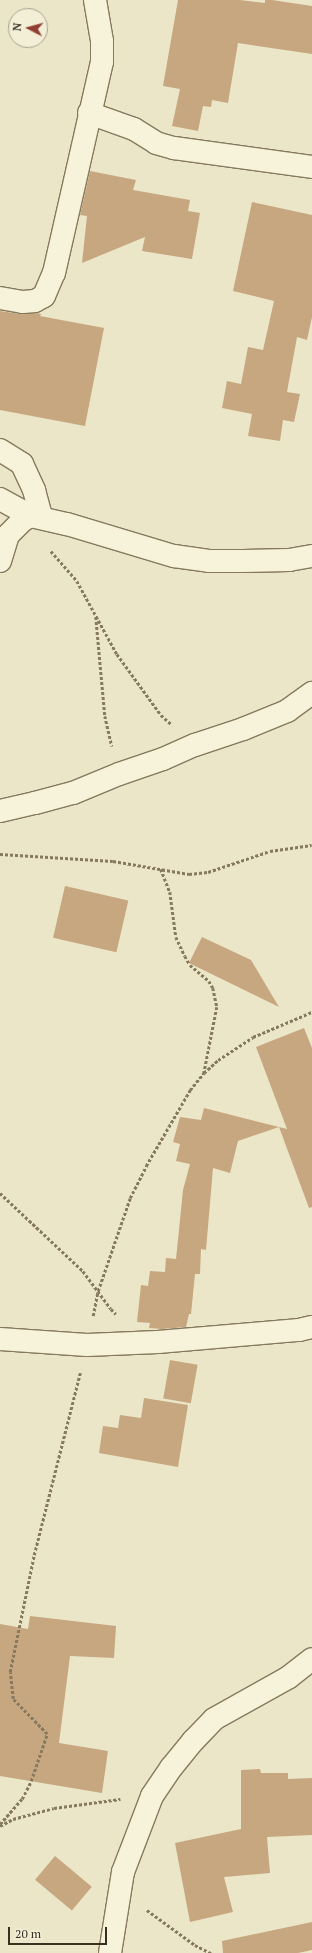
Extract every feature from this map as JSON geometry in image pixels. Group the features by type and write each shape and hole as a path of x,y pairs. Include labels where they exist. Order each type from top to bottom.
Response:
{"street":[{"path":"0,298 23,302 35,301 44,296 54,272 89,113 102,62 102,41 95,0"},
{"path":"89,113 134,129 156,143 174,148 312,167"},
{"path":"0,450 22,464 34,490 30,519 8,535 0,562"},
{"path":"0,499 30,519 174,556 209,560 243,561 289,560 312,556"},
{"path":"0,811 35,804 73,793 119,774 163,759 195,745 243,729 287,711 312,693"},
{"path":"0,1339 87,1344 158,1342 299,1330 312,1327"},
{"path":"110,1953 123,1872 152,1796 193,1741 214,1719 289,1677 312,1659"}],"path":[{"path":"30,519 45,543 77,581 117,654 161,715 195,745"},
{"path":"96,615 105,716 119,774"},
{"path":"0,854 113,861 189,874 208,872 270,851 312,845"},
{"path":"161,869 170,892 176,937 190,965 209,981 213,988 217,1007 204,1073"},
{"path":"0,1825 22,1799 31,1781 46,1734 13,1699 10,1672 34,1555 87,1344 98,1291 130,1198 146,1166 190,1090 204,1073 218,1060 253,1037 312,1012"},
{"path":"0,1192 84,1271 98,1291"},
{"path":"0,1825 13,1819 54,1808 152,1796"},
{"path":"120,1890 195,1945 211,1953"}],"building":[{"path":"178,0 240,0 265,3 265,0 272,0 312,6 312,54 238,43 228,103 212,100 211,107 203,106 198,131 172,126 180,89 163,86"},
{"path":"90,171 136,180 133,190 190,200 188,211 200,213 192,259 142,251 145,237 82,263 87,216 80,215"},
{"path":"252,202 312,215 312,317 307,340 297,337 287,392 300,394 294,422 283,420 280,441 248,436 252,414 222,408 227,381 241,384 248,347 263,350 274,301 233,291"},
{"path":"0,311 21,314 37,313 41,314 40,316 104,328 85,426 0,410"},
{"path":"65,886 128,901 116,952 53,938"},
{"path":"202,937 251,960 279,1007 189,963"},
{"path":"304,1028 312,1048 312,1207 309,1208 279,1127 238,1141 230,1173 213,1168 206,1250 201,1249 200,1274 195,1274 191,1314 189,1314 186,1327 162,1329 149,1328 150,1323 137,1322 141,1285 148,1286 150,1271 165,1272 166,1258 176,1259 183,1190 190,1164 176,1161 180,1144 173,1142 180,1117 201,1120 204,1108 287,1129 256,1047"},
{"path":"170,1360 198,1365 191,1403 163,1398"},
{"path":"144,1398 188,1405 178,1467 99,1453 103,1426 118,1428 120,1415 141,1418"},
{"path":"30,1616 116,1626 114,1658 70,1656 59,1743 108,1751 102,1793 0,1776 0,1624 28,1629"},
{"path":"260,1769 261,1773 288,1773 288,1779 312,1778 312,1835 267,1837 270,1873 224,1877 233,1912 190,1922 175,1843 241,1829 241,1770"},
{"path":"55,1856 92,1887 72,1911 35,1880"},
{"path":"312,1922 312,1950 298,1953 223,1953 222,1941"}]}
